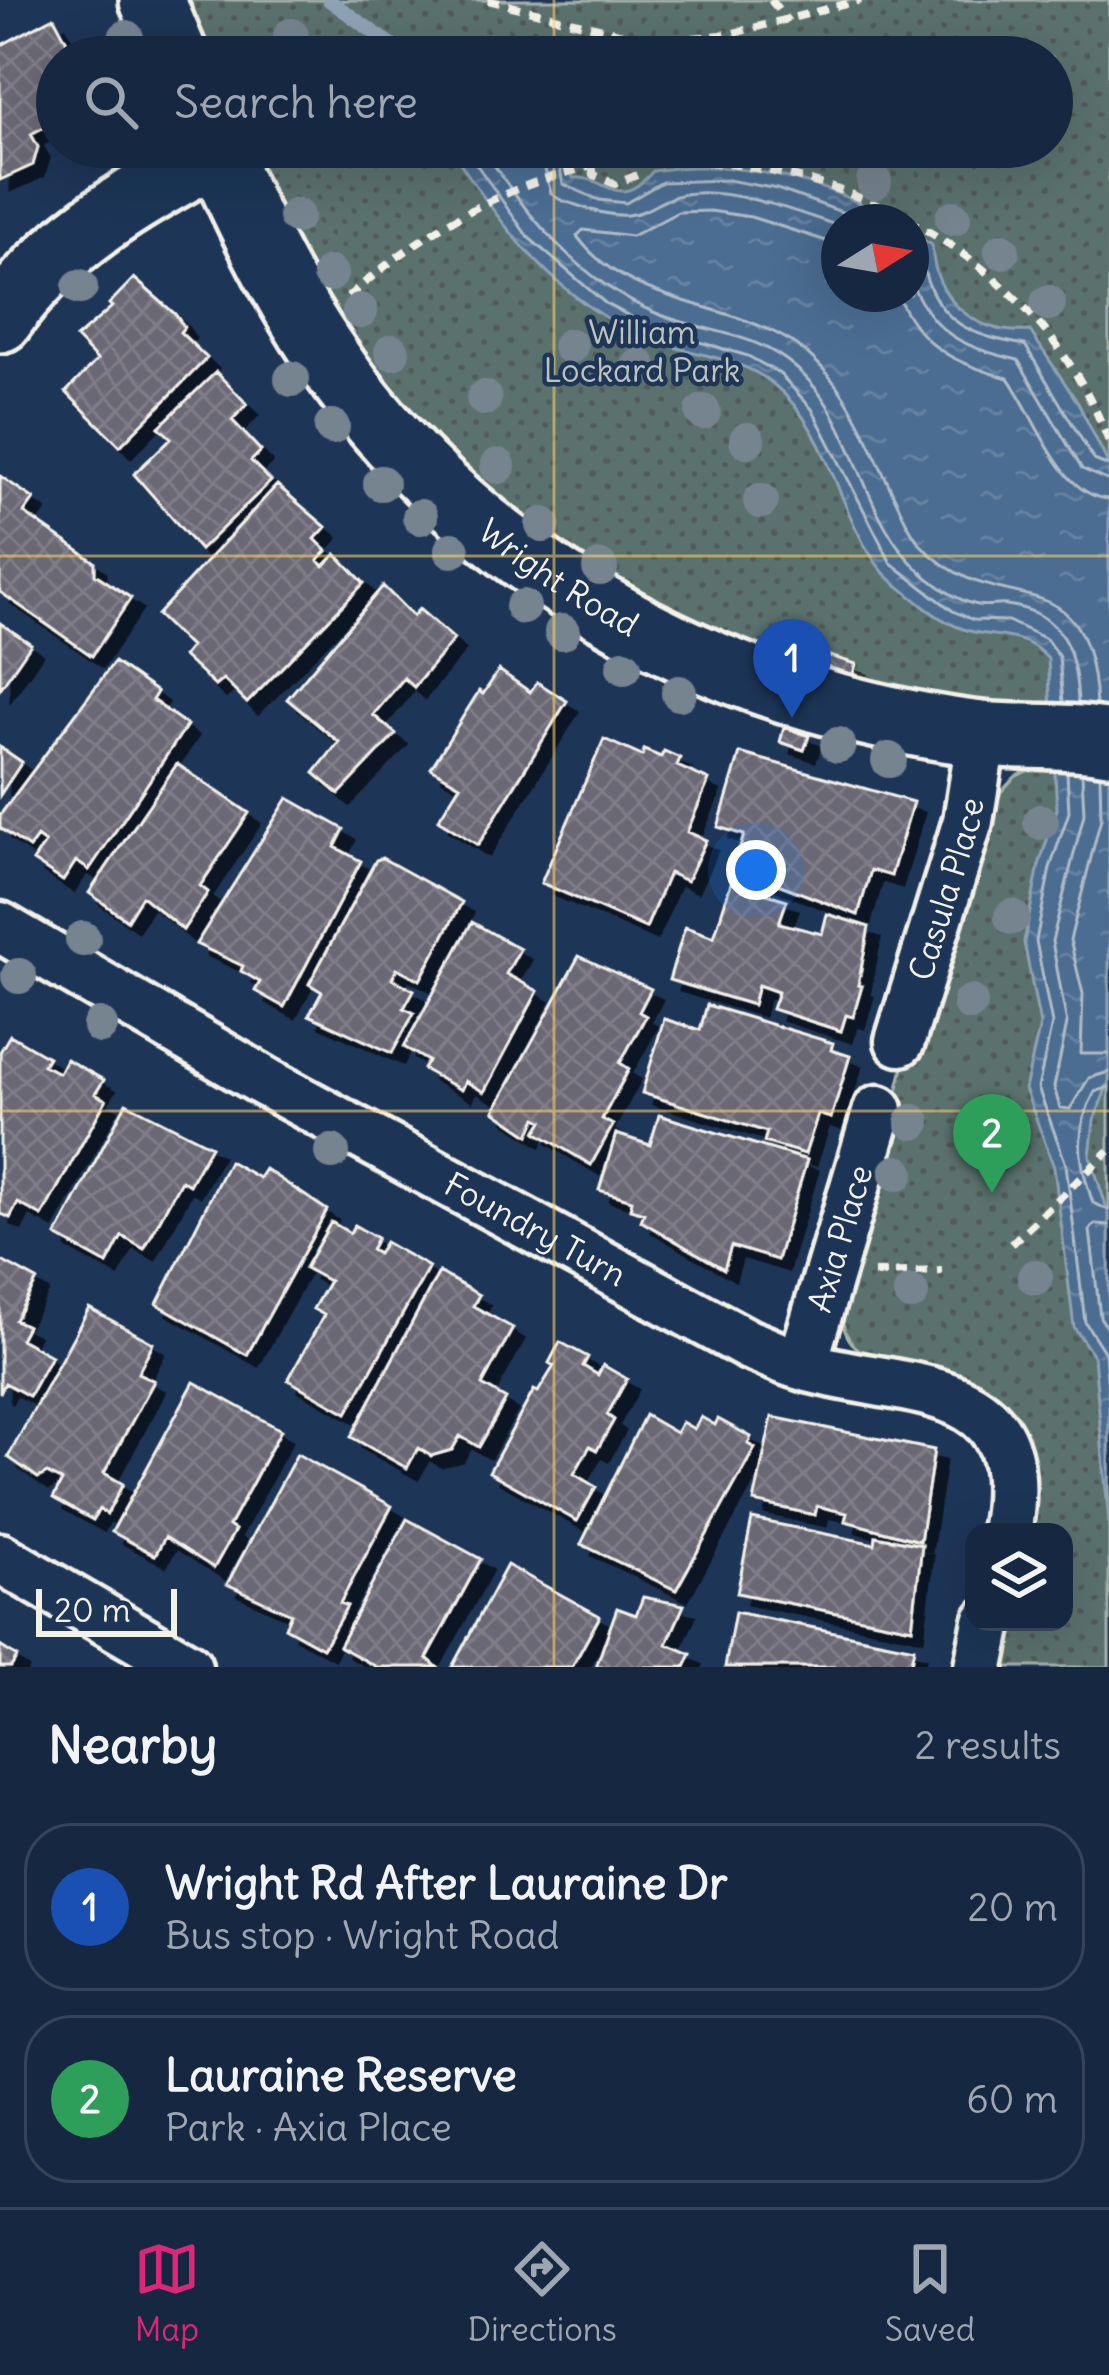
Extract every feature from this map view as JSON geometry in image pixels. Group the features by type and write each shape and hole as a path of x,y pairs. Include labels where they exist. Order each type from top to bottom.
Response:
{"street":[{"path":"152,0 167,36"},
{"path":"0,320 25,286 112,210 185,168"},
{"name":"Wright Road","path":"224,168 264,253 346,385 391,437 526,559 631,625 737,674 862,712 1002,735 1101,736"},
{"name":"Casula Place","path":"900,1041 968,821 1002,735"},
{"name":"Foundry Turn","path":"0,927 267,1084 642,1291 802,1365 926,1389 976,1409 992,1422 1010,1466 1007,1523"},
{"name":"Axia Place","path":"802,1365 878,1110"},
{"path":"0,1558 187,1667"},
{"path":"979,1667 986,1631"}],"path":[{"path":"488,0 630,36"},
{"path":"771,0 788,22"},
{"path":"694,36 788,22 862,0"},
{"path":"342,302 418,237 460,213 584,168"},
{"path":"590,168 600,180 624,184 640,168"},
{"path":"767,168 858,194 922,225 993,279 1044,333 1109,442"},
{"path":"1011,1244 1109,1151"},
{"path":"914,1274 942,1271"}],"green space":[{"name":"William Lockard Park","path":"178,0 1109,0 1109,700 1043,706 966,703 794,667 618,586 516,515 436,442 336,320 252,168 1073,168 1073,36 193,36"},
{"path":"1035,767 1109,770 1109,1667 1003,1667 1011,1631 1073,1631 1073,1523 1032,1523 1034,1468 1028,1442 1000,1401 951,1372 861,1350 847,1335 841,1313 909,1044 1001,792 1015,777"}],"water":[{"path":"464,168 571,168 573,178 621,191 641,183 653,171 724,168 777,176 838,194 860,204 821,204 821,312 929,312 929,243 940,282 961,310 992,327 1030,331 1078,403 1109,465 1109,1081 1094,1121 1090,1156 1109,1215 1109,1522 1094,1357 1074,1327 1054,1167 1025,1089 1040,1025 1024,942 1039,865 1057,809 1048,659 1023,641 951,624 883,572 855,526 809,425 772,383 729,361 652,340 619,325 561,285 512,234"}],"building":[{"path":"54,17 64,36 36,36 36,131 31,134 36,154 33,165 0,180 0,46"},
{"path":"134,278 175,314 184,327 180,332 207,358 120,446 66,392 97,360 76,338 112,307 109,304"},
{"path":"216,372 247,404 232,420 261,451 251,461 271,481 200,550 134,474 171,438 159,427"},
{"path":"0,476 34,499 24,513 95,562 95,574 131,598 92,656 0,592"},
{"path":"277,485 326,527 315,539 327,551 318,560 324,566 336,554 364,583 247,703 223,679 215,686 183,656 190,647 157,615"},
{"path":"383,586 413,616 419,609 454,639 414,687 404,678 373,715 396,734 339,794 314,773 339,742 287,699"},
{"path":"0,623 31,644 0,689"},
{"path":"826,655 856,664 852,677 822,668"},
{"path":"114,662 157,692 152,700 187,725 89,870 76,861 63,881 33,861 45,843 37,837 29,848 0,828 0,815"},
{"path":"499,670 530,692 537,682 567,701 478,845 438,820 460,785 431,768 479,691 483,694"},
{"path":"784,727 809,736 804,750 780,742"},
{"path":"604,739 642,756 644,750 661,757 664,751 680,758 677,766 709,780 687,832 706,840 687,881 669,873 646,928 541,883"},
{"path":"0,747 22,762 0,795"},
{"path":"740,753 913,802 891,876 871,870 858,915 734,867 744,835 718,827"},
{"path":"177,764 249,813 200,886 208,892 183,930 142,896 127,920 89,893"},
{"path":"288,798 344,829 335,847 361,861 284,1007 255,991 260,982 241,971 243,966 196,944"},
{"path":"382,858 462,902 420,980 397,968 392,979 414,990 404,1008 414,1013 392,1053 309,1015 322,992 309,984 376,860"},
{"path":"731,883 787,900 779,923 822,934 827,914 869,927 858,985 862,986 853,1017 846,1015 841,1031 772,1009 778,992 758,985 753,1005 669,980 685,927 714,937"},
{"path":"472,922 520,949 506,974 538,991 484,1092 465,1081 461,1090 423,1069 428,1061 404,1047"},
{"path":"579,956 651,989 639,1012 646,1016 620,1063 629,1069 602,1119 613,1125 591,1165 536,1132 543,1121 537,1118 529,1135 494,1111"},
{"path":"707,1005 833,1043 831,1050 850,1056 831,1118 818,1114 805,1154 764,1142 767,1132 642,1093 664,1019 700,1030"},
{"path":"10,1035 48,1057 43,1065 59,1073 66,1059 104,1080 95,1094 106,1100 42,1216 18,1203 10,1218 0,1213 0,1052"},
{"path":"126,1103 211,1146 189,1185 181,1180 144,1249 122,1236 107,1264 56,1236"},
{"path":"659,1115 807,1160 777,1260 731,1246 724,1269 641,1221 644,1213 630,1209 632,1200 599,1190 616,1134 650,1145"},
{"path":"229,1161 259,1178 265,1169 327,1210 247,1355 157,1304"},
{"path":"331,1222 350,1233 354,1225 377,1238 371,1250 378,1254 385,1242 429,1267 347,1413 288,1380 324,1315 313,1309 329,1281 305,1268"},
{"path":"0,1260 37,1280 15,1320 27,1326 20,1339 51,1356 29,1396 5,1383 0,1393"},
{"path":"439,1272 479,1295 473,1306 513,1328 482,1385 506,1399 479,1447 460,1436 452,1450 431,1456 418,1448 407,1468 351,1437"},
{"path":"89,1308 153,1343 138,1373 154,1381 104,1473 123,1484 107,1514 99,1509 93,1520 53,1498 62,1481 47,1473 38,1478 8,1457"},
{"path":"560,1342 588,1357 583,1366 598,1375 603,1365 627,1379 607,1415 614,1420 597,1450 590,1446 574,1474 596,1487 577,1521 489,1472 534,1390 538,1392 554,1366 549,1363"},
{"path":"194,1382 281,1430 229,1526 235,1530 214,1568 165,1537 155,1555 112,1532"},
{"path":"645,1415 676,1433 682,1422 694,1429 701,1417 715,1425 718,1419 751,1437 748,1444 755,1448 676,1590 581,1544"},
{"path":"772,1417 934,1450 920,1541 845,1521 847,1513 817,1506 815,1515 754,1502"},
{"path":"297,1454 392,1506 340,1603 347,1606 323,1648 285,1627 291,1614 227,1584"},
{"path":"407,1519 481,1559 427,1658 437,1667 377,1667 339,1646"},
{"path":"752,1519 875,1544 876,1536 922,1545 912,1628 737,1593"},
{"path":"507,1565 600,1616 572,1667 452,1667"},
{"path":"643,1597 684,1605 667,1644 691,1654 685,1667 596,1667 617,1608 636,1615"},
{"path":"735,1612 914,1648 910,1667 725,1667"},
{"path":"0,1646 17,1657 11,1667 0,1667"}],"waterway":[{"path":"329,0 379,36"}],"place":[{"name":"Wright Rd After Lauraine Dr","path":"792,718"},
{"name":"Lauraine Reserve","path":"992,1193"}]}
